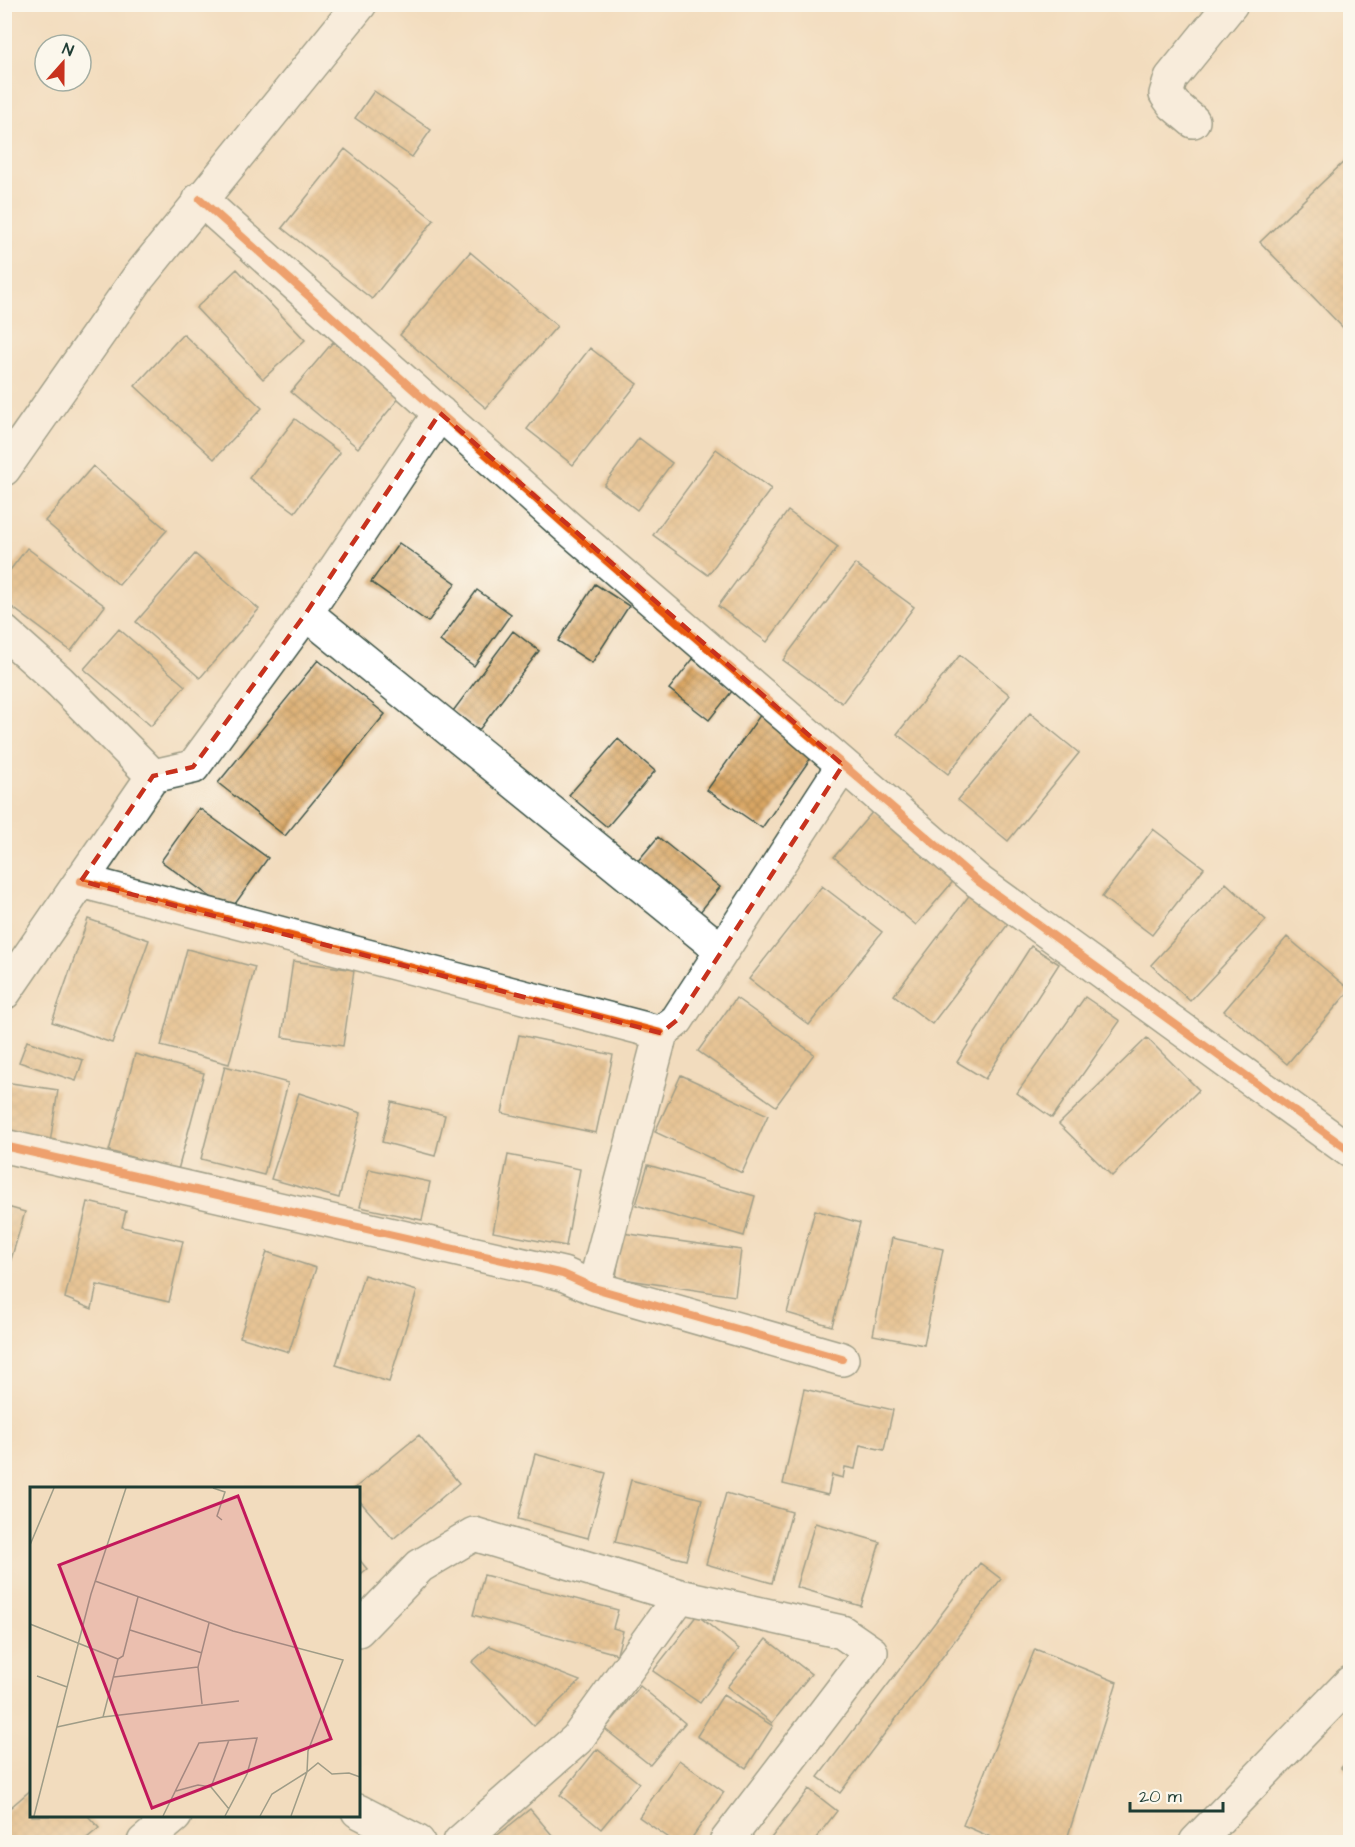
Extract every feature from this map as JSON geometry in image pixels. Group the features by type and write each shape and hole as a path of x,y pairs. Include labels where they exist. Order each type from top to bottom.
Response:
{"street":[{"path":"4,469 138,278 360,4"},
{"path":"1193,121 1174,105 1166,94 1171,78 1231,4"},
{"path":"200,199 575,534 979,882 1350,1151"},
{"path":"4,993 153,776 194,767 306,613 440,413"},
{"path":"306,613 721,950"},
{"path":"4,632 59,681 153,776"},
{"path":"594,1288 661,1033 677,1020 843,765"},
{"path":"81,881 661,1033"},
{"path":"4,1146 563,1274 594,1288 842,1359"},
{"path":"360,1628 420,1566 474,1534 680,1596 842,1632 871,1652 726,1842"},
{"path":"460,1842 577,1739 680,1596"},
{"path":"1196,1842 1350,1683"},
{"path":"360,1811 418,1842"},
{"path":"144,1842 173,1817"}],"highlighted area":[{"path":"440,413 843,765 677,1020 661,1033 81,881 153,776 193,767 306,613"}],"building":[{"path":"374,91 431,130 412,157 355,118"},
{"path":"345,149 434,220 372,299 282,228"},
{"path":"1350,156 1350,335 1260,242"},
{"path":"470,252 557,326 486,408 400,335"},
{"path":"237,269 305,340 263,379 196,308"},
{"path":"183,334 262,408 214,459 135,386"},
{"path":"333,342 400,397 358,448 291,392"},
{"path":"590,348 637,384 573,465 527,429"},
{"path":"295,419 340,453 295,512 249,478"},
{"path":"639,438 672,463 637,510 604,485"},
{"path":"716,449 771,489 708,575 653,535"},
{"path":"93,466 167,530 119,585 45,521"},
{"path":"788,511 838,547 767,642 718,606"},
{"path":"399,543 456,583 428,622 371,582"},
{"path":"27,548 105,606 71,651 4,601 4,578"},
{"path":"195,554 259,609 200,678 136,622"},
{"path":"855,564 914,607 842,703 783,660"},
{"path":"595,584 629,606 592,663 558,641"},
{"path":"477,590 511,614 474,666 440,641"},
{"path":"119,629 185,686 151,726 84,669"},
{"path":"513,631 539,651 479,730 453,711"},
{"path":"960,655 1010,695 948,774 897,734"},
{"path":"693,659 733,690 709,720 669,689"},
{"path":"318,660 385,714 285,836 218,783"},
{"path":"1030,713 1079,753 1008,841 958,800"},
{"path":"761,714 815,752 762,828 707,790"},
{"path":"618,739 655,771 607,827 569,795"},
{"path":"199,808 268,858 230,911 161,861"},
{"path":"874,810 956,878 916,925 834,857"},
{"path":"1153,829 1204,868 1152,935 1102,897"},
{"path":"658,837 720,887 700,912 637,862"},
{"path":"1226,883 1266,920 1190,1001 1151,965"},
{"path":"822,886 882,932 809,1025 749,979"},
{"path":"971,893 1009,923 932,1024 894,995"},
{"path":"88,919 149,940 112,1043 52,1022"},
{"path":"1287,937 1350,990 1287,1064 1224,1011"},
{"path":"1031,946 1059,964 985,1079 957,1062"},
{"path":"187,949 255,967 229,1064 161,1046"},
{"path":"293,961 354,970 343,1046 282,1037"},
{"path":"1085,997 1120,1021 1052,1118 1017,1093"},
{"path":"736,998 814,1054 776,1106 698,1051"},
{"path":"519,1035 613,1055 596,1133 502,1113"},
{"path":"1147,1038 1199,1090 1112,1176 1059,1124"},
{"path":"27,1041 83,1060 76,1081 19,1062"},
{"path":"135,1054 204,1073 178,1170 109,1151"},
{"path":"225,1066 288,1083 264,1175 201,1159"},
{"path":"681,1075 768,1115 742,1173 655,1132"},
{"path":"4,1082 58,1090 50,1143 4,1136"},
{"path":"299,1093 361,1113 339,1198 271,1179"},
{"path":"392,1102 445,1115 435,1156 382,1142"},
{"path":"508,1155 580,1169 566,1246 493,1232"},
{"path":"648,1165 755,1196 744,1236 636,1205"},
{"path":"369,1169 430,1182 422,1220 360,1207"},
{"path":"88,1202 126,1211 122,1227 183,1241 169,1302 97,1285 92,1309 65,1298"},
{"path":"4,1206 25,1212 5,1280 4,1280"},
{"path":"815,1210 860,1223 832,1326 787,1313"},
{"path":"622,1233 741,1250 735,1296 616,1278"},
{"path":"892,1238 943,1249 924,1345 873,1335"},
{"path":"267,1252 316,1268 289,1352 240,1337"},
{"path":"364,1275 417,1291 389,1382 336,1365"},
{"path":"804,1389 893,1410 884,1450 860,1445 855,1469 845,1467 843,1478 832,1475 828,1495 783,1484"},
{"path":"419,1435 459,1483 393,1539 360,1501 360,1487 356,1487"},
{"path":"535,1454 606,1473 588,1538 518,1519"},
{"path":"631,1480 702,1499 686,1560 615,1542"},
{"path":"726,1493 792,1512 772,1583 706,1564"},
{"path":"815,1523 880,1542 861,1606 796,1587"},
{"path":"360,1560 367,1569 360,1574"},
{"path":"980,1563 1001,1579 840,1793 818,1777"},
{"path":"484,1575 618,1610 613,1628 623,1631 617,1654 473,1615"},
{"path":"697,1615 739,1649 700,1703 653,1671"},
{"path":"766,1639 811,1674 772,1723 727,1687"},
{"path":"490,1646 580,1681 534,1726 472,1662"},
{"path":"1035,1649 1117,1682 1066,1842 1002,1842 963,1825"},
{"path":"640,1686 685,1723 650,1765 605,1729"},
{"path":"723,1695 773,1726 746,1768 697,1736"},
{"path":"597,1749 639,1783 601,1829 560,1795"},
{"path":"1350,1757 1350,1776 1341,1768"},
{"path":"679,1760 724,1792 689,1842 675,1842 639,1817"},
{"path":"809,1789 837,1811 813,1842 768,1842"},
{"path":"30,1791 30,1817 89,1817 99,1828 82,1842 4,1842 4,1813"},
{"path":"530,1809 558,1842 489,1842"}],"cycle path":[{"path":"200,199 566,526 979,882 1350,1151"},
{"path":"81,881 661,1033"},
{"path":"4,1146 563,1274 594,1288 842,1359"}]}
